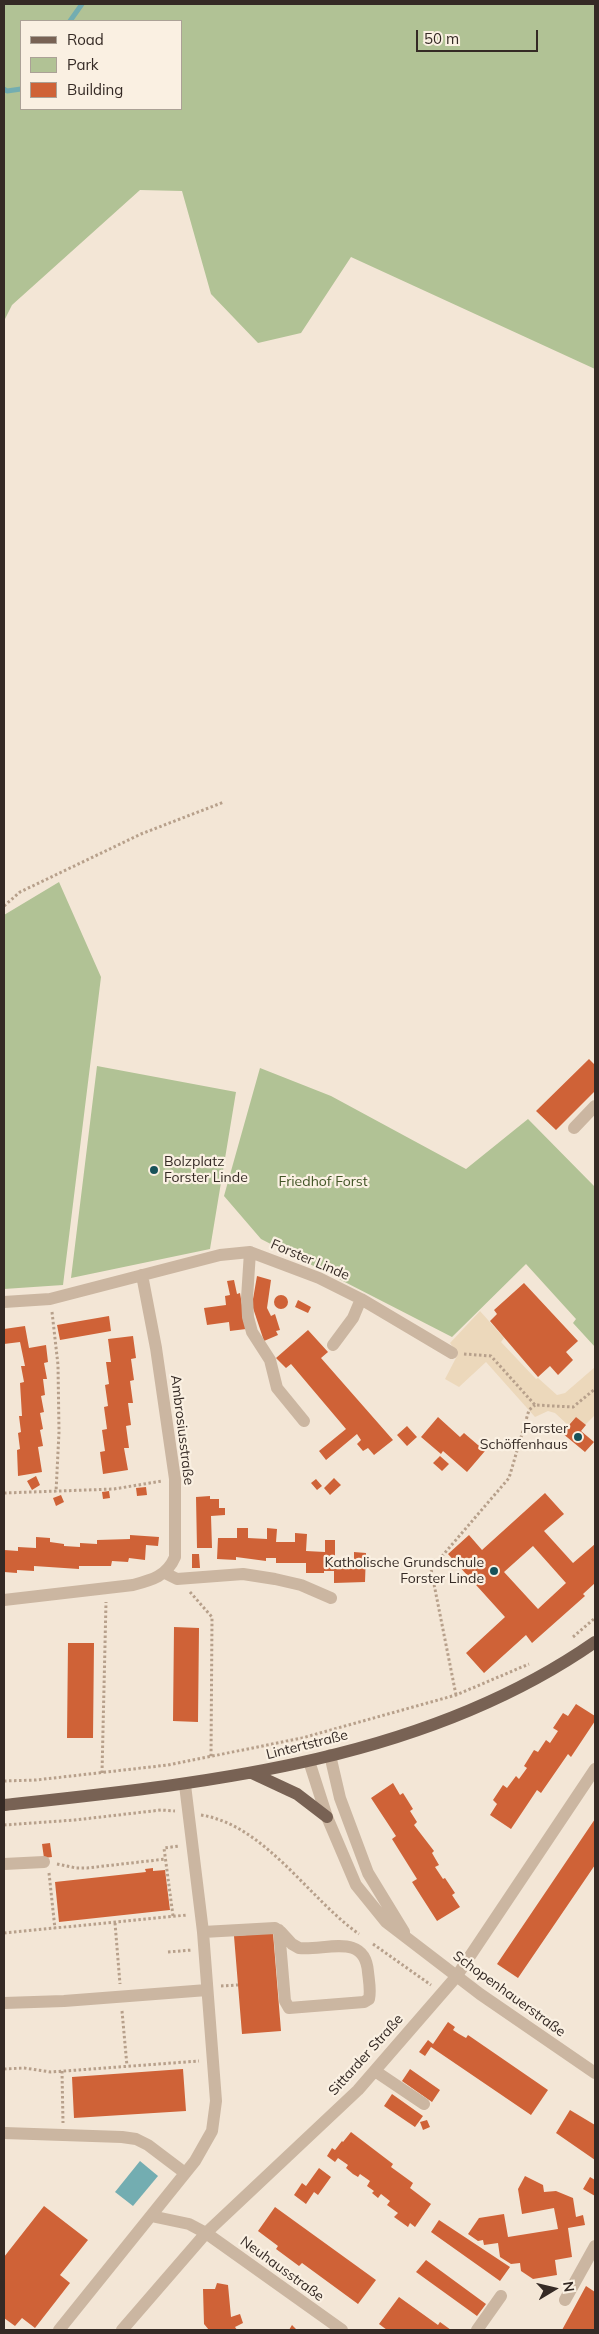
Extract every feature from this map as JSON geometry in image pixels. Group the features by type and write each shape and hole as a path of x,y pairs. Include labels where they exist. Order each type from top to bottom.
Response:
{"main road":[{"name":"Lintertstraße","path":"4,1805 185,1785 309,1761 396,1737 460,1715 533,1681 568,1661 595,1642"},
{"path":"252,1773 297,1794 327,1818"}],"street":[{"path":"574,1128 595,1106"},
{"path":"250,1252 247,1298 248,1317 252,1332 270,1360 277,1388 304,1421"},
{"name":"Forster Linde","path":"4,1302 50,1299 220,1255 250,1252 319,1278 361,1299 452,1353"},
{"name":"Ambrosiusstraße","path":"142,1275 156,1348 175,1479 175,1557 166,1573"},
{"path":"333,1345 352,1318 361,1299"},
{"path":"4,1600 106,1589 152,1580 166,1573 177,1579 243,1574 301,1585 331,1598"},
{"name":"Schopenhauerstraße","path":"330,1755 340,1798 368,1873 406,1936"},
{"name":"Schopenhauerstraße","path":"309,1761 327,1818 356,1885 386,1922 456,1976 595,2074"},
{"name":"Sittarder Straße","path":"122,2330 206,2232 358,2090 456,1976 594,1775"},
{"path":"59,2330 195,2161 212,2131 216,2101 203,1932 185,1785"},
{"path":"4,1864 46,1862"},
{"path":"203,1932 267,1927 279,1930 292,1944 299,1948 349,1946 363,1955 368,1963 369,1999 364,2002 289,2008 285,2001 279,1930"},
{"path":"4,2002 64,2001 207,1990"},
{"path":"374,2071 424,2104"},
{"path":"4,2133 122,2136 136,2139 185,2173"},
{"name":"Neuhausstraße","path":"150,2216 189,2224 206,2232 342,2330"},
{"path":"565,2300 595,2246"},
{"path":"477,2330 501,2296"}],"path":[{"path":"4,906 20,892 141,834 224,802"},
{"path":"50,1299 58,1365 59,1432 56,1492"},
{"path":"452,1353 491,1356 535,1405 573,1407 595,1388"},
{"path":"460,1715 431,1569 509,1478 530,1410 535,1405"},
{"path":"4,1494 114,1489 175,1479"},
{"path":"177,1579 209,1611 212,1617 211,1757"},
{"path":"102,1773 106,1589"},
{"path":"566,1644 595,1618"},
{"path":"4,1781 102,1773 211,1757 302,1738 456,1695 534,1662"},
{"path":"4,1825 75,1820 161,1810 213,1817 246,1834 362,1937"},
{"path":"165,1852 173,1916"},
{"path":"55,1929 46,1862 81,1868 166,1859"},
{"path":"4,1933 201,1914"},
{"path":"370,1942 441,1992"},
{"path":"168,1952 204,1949"},
{"path":"4,2069 24,2068 36,2071 62,2071 212,2060"},
{"path":"62,2071 63,2135"}],"green space":[{"path":"4,4 595,4 595,369 351,257 301,333 258,343 211,294 182,191 140,190 12,305 4,321"},
{"path":"59,882 101,977 63,1285 4,1289 4,915"},
{"name":"Bolzplatz Forster Linde","path":"97,1066 236,1092 210,1249 71,1278"},
{"name":"Friedhof Forst","path":"260,1068 331,1096 466,1169 528,1119 595,1187 595,1347 573,1323 576,1319 526,1264 452,1337 261,1239 224,1196"}],"shaded area":[{"path":"480,1311 504,1338 501,1342 536,1379 538,1378 557,1395 565,1393 595,1367 595,1415 585,1425 576,1417 568,1425 555,1413 548,1411 535,1417 486,1362 459,1387 445,1379 458,1354 450,1343"}],"water":[{"path":"140,2161 158,2176 133,2206 115,2192"}],"building":[{"path":"589,1059 595,1065 595,1091 556,1130 536,1111"},
{"path":"257,1276 271,1280 267,1308 271,1316 275,1314 280,1330 276,1331 278,1335 264,1341 252,1305"},
{"path":"234,1280 237,1294 240,1293 246,1329 230,1331 229,1322 207,1325 204,1308 226,1305 225,1296 230,1295 227,1281"},
{"path":"524,1283 578,1341 566,1352 573,1360 558,1375 550,1366 538,1377 490,1321 497,1314 494,1310"},
{"path":"278,1295 284,1295 288,1302 284,1309 278,1309 274,1305 274,1299"},
{"path":"298,1300 311,1307 308,1313 295,1307"},
{"path":"109,1316 111,1331 60,1340 57,1325"},
{"path":"25,1326 29,1348 46,1345 48,1362 44,1363 47,1379 43,1379 45,1395 41,1396 44,1412 40,1413 43,1429 40,1430 43,1446 38,1447 42,1472 18,1476 17,1450 20,1449 18,1433 21,1432 19,1416 22,1416 20,1383 24,1382 21,1366 25,1366 20,1342 4,1344 4,1329"},
{"path":"308,1330 328,1352 321,1358 393,1440 374,1455 368,1448 363,1451 357,1444 361,1440 357,1434 326,1460 319,1451 346,1429 291,1364 286,1368 276,1358"},
{"path":"133,1336 136,1358 131,1359 134,1380 130,1381 133,1403 128,1403 131,1425 126,1426 129,1448 124,1448 128,1470 103,1474 100,1452 105,1451 102,1430 107,1429 104,1407 108,1406 105,1385 109,1384 106,1362 111,1362 108,1339"},
{"path":"438,1417 460,1437 464,1433 485,1451 467,1472 443,1451 441,1454 421,1437"},
{"name":"Forster Schöffenhaus","path":"576,1417 586,1425 581,1431 594,1442 585,1452 562,1433"},
{"path":"407,1426 417,1437 407,1446 397,1435"},
{"path":"440,1456 449,1464 442,1471 433,1463"},
{"path":"36,1476 40,1485 32,1490 27,1481"},
{"path":"334,1478 341,1485 330,1495 324,1488"},
{"path":"316,1479 322,1486 317,1490 311,1483"},
{"path":"146,1487 147,1495 137,1496 136,1488"},
{"path":"109,1491 110,1498 103,1499 102,1492"},
{"path":"545,1493 564,1514 544,1531 573,1563 595,1544 595,1583 583,1594 585,1596 532,1643 526,1635 484,1673 466,1653 505,1617 448,1554 469,1535 482,1550","holes":["533,1546 566,1583 538,1609 504,1572"]},
{"path":"61,1495 64,1502 56,1506 53,1498"},
{"path":"210,1496 210,1499 219,1499 219,1508 225,1508 225,1515 211,1516 212,1548 197,1548 196,1497"},
{"path":"237,1528 248,1528 248,1538 267,1539 267,1528 277,1529 276,1542 295,1542 295,1533 307,1534 306,1551 325,1552 325,1540 335,1540 335,1561 354,1562 354,1552 366,1553 365,1582 334,1583 334,1571 306,1573 306,1563 276,1563 276,1558 266,1558 266,1561 236,1557 236,1560 217,1559 218,1538 237,1538"},
{"path":"130,1535 159,1537 158,1546 146,1545 145,1560 129,1558 128,1562 112,1561 111,1566 79,1566 79,1569 34,1566 34,1571 17,1570 17,1573 4,1572 4,1550 18,1551 18,1547 36,1548 36,1537 50,1538 50,1542 64,1544 64,1546 80,1547 80,1543 97,1544 97,1540 130,1539"},
{"path":"192,1554 199,1554 200,1568 192,1568"},
{"path":"174,1627 199,1628 198,1722 173,1721"},
{"path":"68,1643 94,1643 93,1738 67,1738"},
{"path":"576,1704 595,1716 595,1721 571,1757 568,1754 541,1793 537,1790 511,1829 490,1815 497,1804 493,1800 503,1785 507,1788 516,1776 519,1779 527,1768 524,1766 534,1750 538,1752 546,1740 550,1743 558,1731 553,1728 563,1713 568,1716"},
{"path":"393,1783 400,1795 403,1793 413,1809 410,1811 417,1822 414,1825 434,1851 432,1853 439,1865 435,1867 455,1893 452,1895 460,1907 437,1921 412,1882 417,1879 392,1839 396,1836 371,1798"},
{"path":"595,1819 595,1865 518,1978 497,1964"},
{"path":"50,1843 52,1857 44,1858 42,1844"},
{"path":"153,1868 153,1871 165,1870 170,1910 59,1922 55,1882 146,1872 145,1869"},
{"path":"273,1933 281,2031 242,2034 234,1936"},
{"path":"448,2022 455,2027 453,2030 466,2038 468,2035 548,2090 531,2115 431,2047 425,2056 419,2052 428,2040 433,2044"},
{"path":"183,2069 186,2111 74,2118 72,2077"},
{"path":"410,2069 440,2090 432,2102 402,2081"},
{"path":"392,2094 423,2116 415,2127 384,2106"},
{"path":"570,2110 595,2125 595,2160 556,2133"},
{"path":"427,2120 430,2127 423,2130 420,2122"},
{"path":"351,2132 393,2164 391,2167 413,2183 410,2188 431,2204 415,2227 410,2223 408,2227 394,2217 398,2213 387,2205 390,2201 381,2194 378,2198 372,2193 374,2191 367,2186 370,2181 360,2174 358,2177 353,2174 346,2168 348,2165 338,2158 335,2162 327,2156 332,2148 335,2150"},
{"path":"319,2168 331,2177 318,2195 314,2192 306,2204 294,2195 302,2183 306,2186"},
{"path":"525,2176 543,2185 544,2192 556,2191 573,2198 576,2217 583,2215 585,2225 568,2228 572,2257 555,2260 557,2275 533,2279 521,2271 520,2263 511,2264 500,2257 498,2243 484,2245 483,2240 478,2241 468,2234 479,2218 504,2214 508,2237 558,2229 554,2208 522,2214 518,2189"},
{"path":"590,2177 595,2180 595,2196 583,2189"},
{"path":"44,2206 88,2240 60,2275 70,2283 35,2328 22,2318 15,2326 4,2318 4,2257"},
{"path":"275,2207 376,2280 358,2304 302,2263 299,2266 276,2249 278,2246 258,2231"},
{"path":"439,2220 510,2267 500,2281 431,2232"},
{"path":"426,2260 486,2304 477,2316 416,2272"},
{"path":"217,2283 228,2285 231,2317 240,2314 243,2323 235,2327 237,2330 209,2330 204,2324 203,2289 215,2289"},
{"path":"586,2286 595,2292 595,2330 562,2330"},
{"path":"399,2297 438,2325 440,2322 451,2330 387,2330 379,2324"},
{"path":"292,2325 297,2330 289,2330"}],"waterway":[{"path":"71,20 82,4"},
{"path":"4,89 7,91 20,89"}],"place":[{"name":"Bolzplatz Forster Linde","path":"154,1170"},
{"name":"Forster Schöffenhaus","path":"578,1437"},
{"name":"Katholische Grundschule Forster Linde","path":"494,1571"}]}
